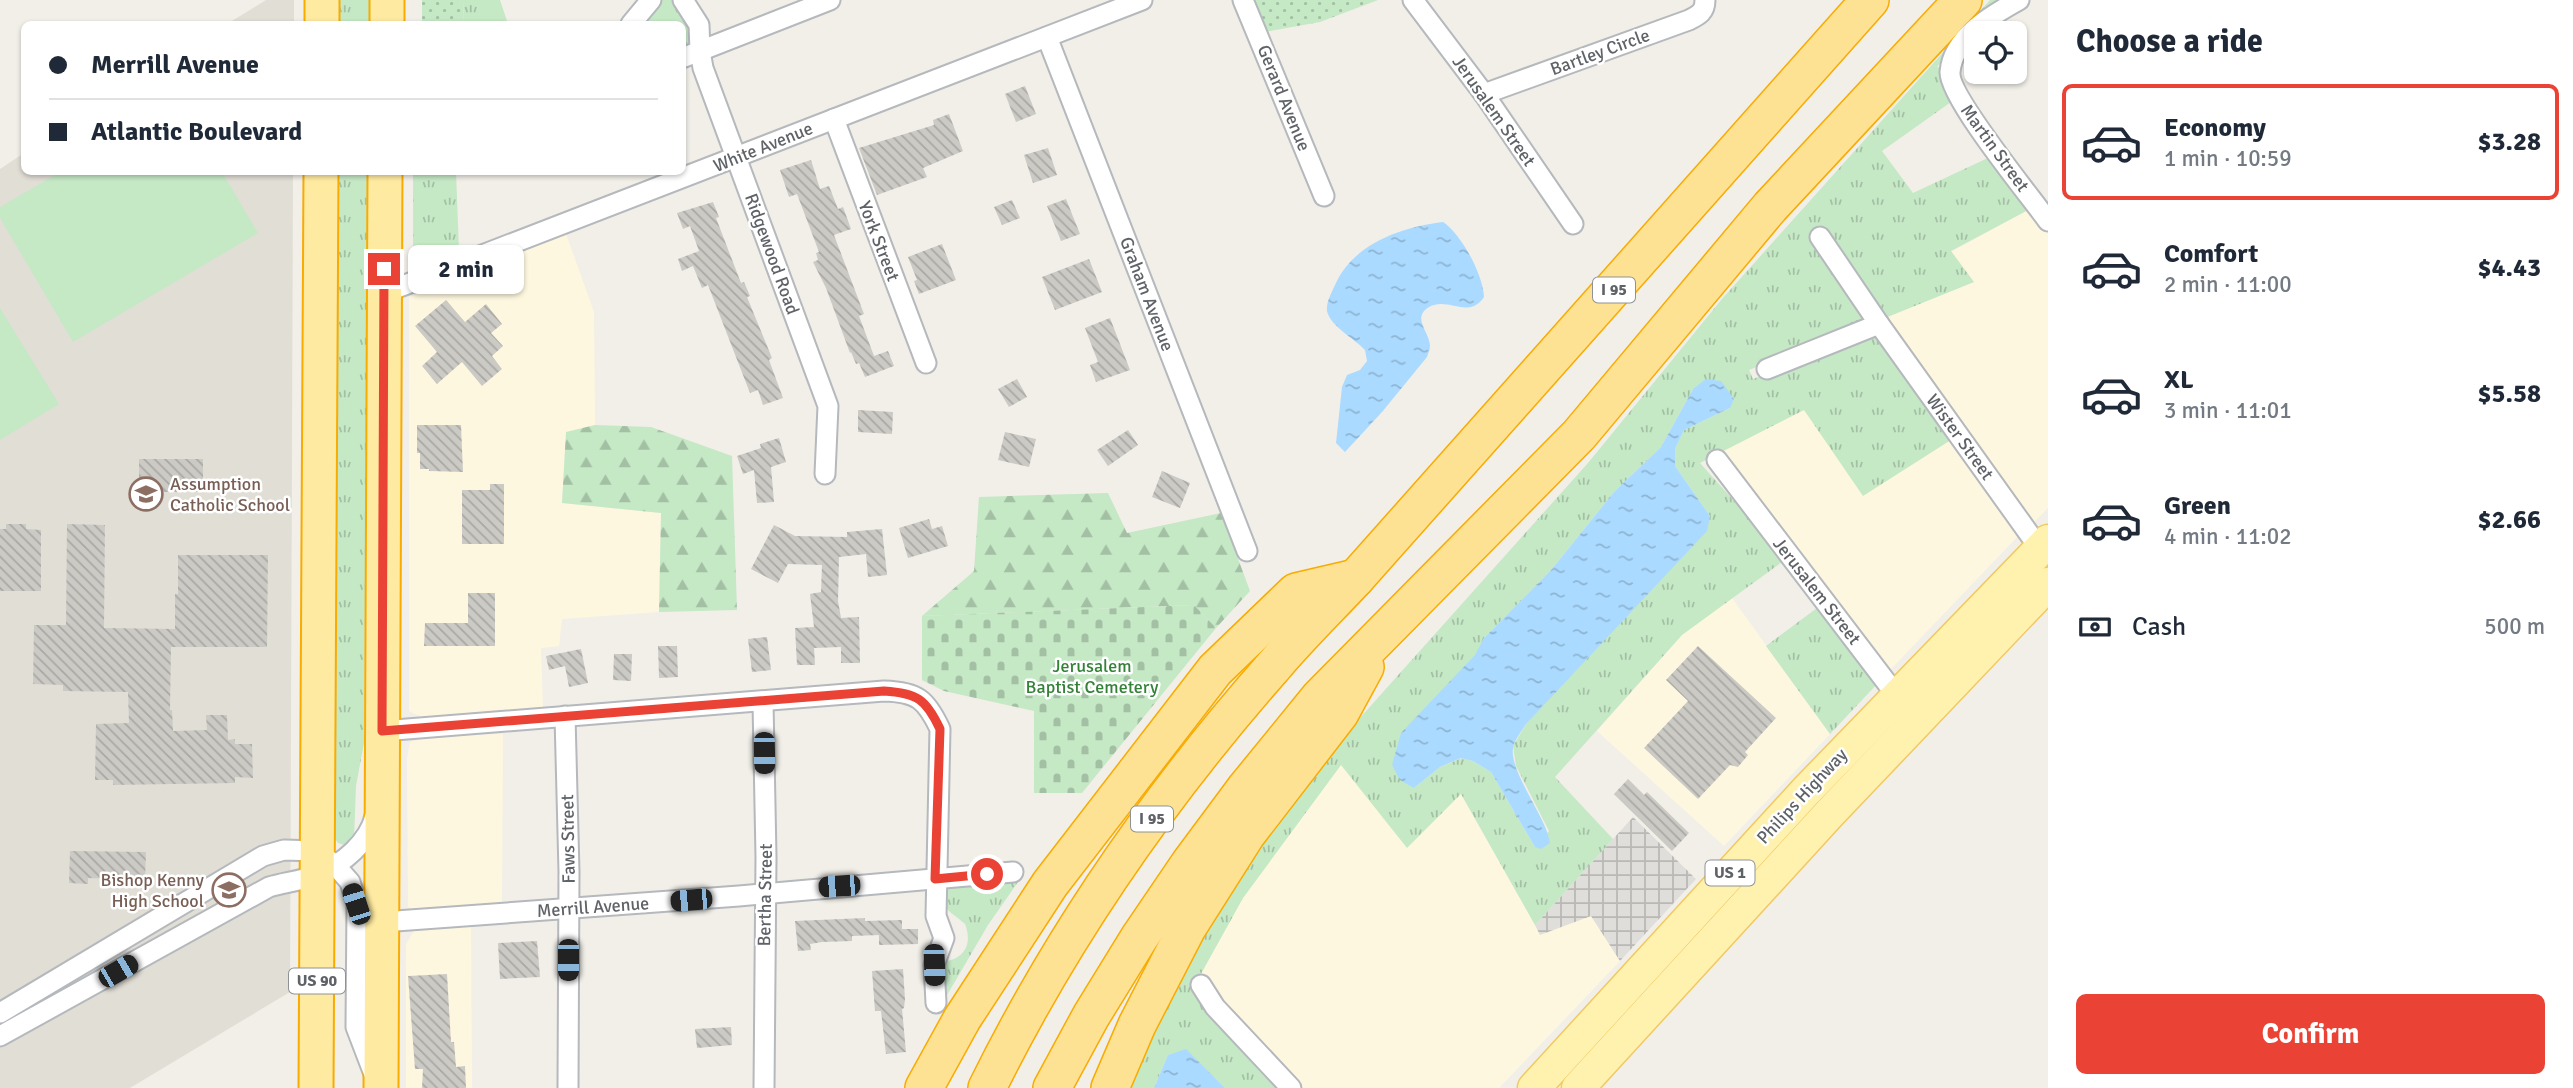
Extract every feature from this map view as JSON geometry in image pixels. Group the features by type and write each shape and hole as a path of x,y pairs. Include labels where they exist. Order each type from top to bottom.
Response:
{"highway":[{"path":"322,0 322,21"},
{"path":"387,0 387,21"},
{"name":"I 95","path":"987,1088 1042,984 1110,877 1217,733 1273,666 1356,578 1870,0"},
{"path":"1052,1088 1091,1016 1190,863 1245,789 1320,697 1579,435 1770,207 1963,0"},
{"name":"US 90","path":"316,1088 323,864 321,175"},
{"path":"380,1088 385,175"},
{"path":"925,1082 962,1019 1050,884 1215,670 1296,592 1356,578"},
{"path":"1110,1088 1137,1025 1187,928 1246,835 1340,713 1385,629"}],"main road":[{"name":"Philips Highway","path":"1534,1088 1897,695 2044,545"},
{"name":"Philips Highway","path":"1578,1088 1821,822 2048,584"}],"street":[{"path":"634,21 651,0"},
{"name":"Ridgewood Road","path":"683,0 699,25 691,55 703,68 828,406 825,474"},
{"path":"691,55 830,0"},
{"name":"White Avenue","path":"384,293 1142,0"},
{"name":"Gerard Avenue","path":"1243,0 1324,196"},
{"name":"Jerusalem Street","path":"1413,0 1484,94 1573,224"},
{"name":"Bartley Circle","path":"1484,94 1689,20 1704,10 1705,0"},
{"name":"Martin Street","path":"2019,0 1979,25 1961,45 1950,72 1959,99 2048,221"},
{"name":"Graham Avenue","path":"1046,37 1247,551"},
{"name":"York Street","path":"834,119 926,363"},
{"name":"Wister Street","path":"1820,237 1879,324 2044,545"},
{"path":"1768,369 1879,324"},
{"name":"Jerusalem Street","path":"1717,460 1916,721"},
{"path":"382,731 884,691 918,698 931,708 940,729 935,879 936,916 944,938 934,965 936,1003"},
{"name":"Bertha Street","path":"763,702 764,1088"},
{"name":"Faws Street","path":"565,716 568,1088"},
{"path":"0,1036 269,887 357,847 371,831 382,787"},
{"path":"0,1013 263,856 284,850 323,864 350,882 356,904 356,1027 380,1088"},
{"name":"Merrill Avenue","path":"382,922 1013,872"},
{"path":"1201,985 1215,1007 1291,1088"}],"shaded area":[{"path":"266,0 294,0 294,21 232,21"},
{"name":"Assumption Catholic School","path":"21,155 21,175 293,175 290,992 130,1088 0,1088 0,169"},
{"path":"2030,209 2048,233 2048,508 2034,522 2030,522 1885,318 1974,282 1951,252"},
{"path":"566,234 594,312 595,425 566,433 562,503 661,513 659,612 562,619 559,646 541,648 543,709 424,718 409,711 409,297"},
{"path":"1804,410 1954,438 2020,534 1890,670 1721,451"},
{"path":"1732,598 1830,734 1724,846 1597,731 1682,635"},
{"path":"503,734 502,906 416,911 408,907 407,758 410,742 433,736"},
{"path":"1341,765 1461,794 1540,934 1591,916 1620,961 1499,1088 1282,1088 1192,990 1243,898"},
{"path":"1633,817 1696,879 1620,961 1591,916 1540,935 1535,925"},
{"path":"471,926 472,1088 406,1088 406,944 415,929"}],"green space":[{"path":"338,0 370,0 370,21 338,21"},
{"path":"422,0 464,0 463,21 422,21"},
{"path":"464,0 500,0 507,21 463,21"},
{"path":"659,0 674,0 684,21 640,21"},
{"path":"1253,0 1378,0 1320,22 1265,32"},
{"path":"1990,0 2004,0 1981,21 1971,21"},
{"path":"686,25 691,35 686,45"},
{"path":"1964,29 1964,37 1937,67 1943,68 1944,92 1951,102 1882,151 1913,193 1990,157 2030,209 1951,251 1974,282 1885,318 1819,225 1810,231 1867,318 1849,330 1749,370 1753,379 1879,332 1954,438 1863,496 1804,410 1700,463 1786,559 1682,635 1555,777 1613,839 1535,925 1461,794 1407,848 1341,765 1243,898 1192,990 1282,1088 1225,1088 1186,1050 1168,1055 1154,1088 1125,1088 1173,986 1237,877 1333,748 1588,463 1722,299","holes":["1693,389 1730,408 1684,430 1675,449 1675,466 1710,516 1526,724 1513,746 1516,766 1549,831 1535,847 1491,772 1473,761 1462,758 1440,767 1414,788 1484,638 1552,569 1614,492 1661,447"]},
{"path":"55,175 224,175 258,233 73,342 0,218 0,207"},
{"path":"336,175 368,175 364,743 356,786 354,839 344,845 338,843 333,836"},
{"path":"413,175 456,175 459,250 436,256 413,255"},
{"path":"0,308 59,404 0,440"},
{"path":"595,425 651,427 732,456 737,610 659,612 661,513 562,503 566,432"},
{"path":"1108,493 1127,533 1221,513 1250,591 1216,628 1194,605 922,616 974,571 979,497"},
{"name":"Jerusalem Baptist Cemetery","path":"1194,605 1216,628 1082,793 1034,793 1034,711 944,691 922,680 922,616"},
{"path":"1821,605 1878,683 1830,734 1766,646"},
{"path":"1018,882 988,925 943,1002 943,962 961,954 968,938 965,924 946,907 946,889 952,886"}],"water":[{"path":"1443,222 1470,255 1480,277 1484,297 1472,307 1436,304 1424,311 1421,320 1430,346 1427,357 1345,452 1336,443 1342,387 1347,375 1360,370 1367,361 1365,350 1329,317 1328,301 1343,271 1366,248 1395,233"},
{"path":"1706,379 1721,381 1734,399 1730,408 1684,430 1675,449 1675,466 1710,516 1707,531 1526,724 1514,744 1515,766 1542,820 1550,843 1541,849 1535,847 1491,772 1473,761 1461,758 1440,767 1414,788 1400,780 1392,765 1401,733 1475,655 1484,638 1552,569 1614,492 1661,447 1693,389"},
{"path":"1186,1049 1225,1088 1154,1088 1168,1055"}],"building":[{"path":"1025,86 1036,114 1016,122 1005,94"},
{"path":"949,114 963,151 923,168 927,177 877,195 859,148 934,125 933,120"},
{"path":"1048,148 1057,175 1033,183 1024,155"},
{"path":"811,160 820,189 829,186 838,209 843,207 851,229 834,235 864,314 859,316 874,356 888,351 894,366 865,377 859,363 856,364 850,353 826,288 813,262 818,260 816,253 819,252 797,194 789,197 780,170"},
{"path":"1066,199 1080,234 1061,241 1047,206"},
{"path":"1012,200 1020,218 1002,225 994,207"},
{"path":"713,202 719,217 716,218 741,283 744,282 750,296 747,297 772,358 769,360 783,398 763,405 758,390 750,393 708,285 702,288 693,266 682,271 678,259 699,251 690,226 683,229 677,213"},
{"path":"942,244 956,280 919,294 908,257"},
{"path":"1089,259 1102,292 1055,310 1042,277"},
{"path":"446,300 465,322 486,304 502,324 491,333 503,346 492,356 502,369 482,386 462,362 437,384 422,366 437,352 415,326"},
{"path":"1110,318 1130,370 1096,382 1090,365 1098,362 1085,328"},
{"path":"1017,379 1027,397 1009,407 998,389"},
{"path":"858,410 893,412 892,434 858,432"},
{"path":"417,425 461,425 463,472 420,469"},
{"path":"1128,430 1138,445 1108,466 1097,450"},
{"path":"1005,432 1036,439 1029,467 998,460"},
{"path":"779,438 786,462 771,467 774,502 757,503 754,470 743,474 737,456 761,448 760,444"},
{"path":"139,459 203,459 203,492 139,492"},
{"path":"1162,471 1190,483 1180,508 1152,497"},
{"path":"490,484 504,484 504,544 462,544 462,490 490,490"},
{"path":"929,519 932,529 942,526 948,546 908,558 899,528"},
{"path":"6,524 26,524 26,529 41,530 41,591 0,591 0,529 6,529"},
{"path":"67,524 105,525 104,628 175,629 178,555 268,555 267,647 171,647 170,710 173,731 207,730 206,715 227,715 228,740 235,739 235,744 252,744 253,778 235,777 235,783 113,785 113,780 95,780 96,724 129,723 128,692 63,691 63,685 33,684 34,625 66,625"},
{"path":"774,525 795,536 847,537 847,532 882,529 887,575 868,577 866,554 839,557 838,601 841,618 859,617 860,663 841,663 841,647 814,648 815,665 797,665 795,628 814,627 810,594 821,592 822,565 788,564 778,583 751,569"},
{"path":"468,593 495,593 495,646 424,646 425,623 468,623"},
{"path":"767,637 771,670 752,672 748,639"},
{"path":"658,646 677,646 678,677 659,678"},
{"path":"1698,646 1776,718 1745,752 1748,755 1738,767 1730,765 1698,799 1644,748 1688,701 1666,680"},
{"path":"581,649 588,683 569,687 565,666 549,670 546,656"},
{"path":"614,654 632,654 631,681 613,680"},
{"path":"1628,779 1644,795 1647,792 1689,833 1672,851 1614,794"},
{"path":"70,851 146,852 145,880 88,878 88,884 69,883"},
{"path":"865,918 865,921 902,920 902,929 918,929 918,944 879,945 879,935 852,936 852,941 810,944 811,950 798,951 795,921"},
{"path":"537,941 540,977 500,979 498,943"},
{"path":"903,969 905,999 902,1009 906,1052 886,1054 881,1011 875,1011 872,971"},
{"path":"447,974 451,1042 454,1042 456,1067 465,1066 466,1088 422,1088 423,1069 415,1069 408,976"},
{"path":"731,1027 732,1045 697,1048 695,1029"}],"place":[{"name":"Assumption Catholic School","path":"146,494"},
{"name":"Bishop Kenny High School","path":"229,890"}],"route":[{"path":"384,269 382,731 884,691 907,694 931,708 940,729 935,879 987,874"}]}
